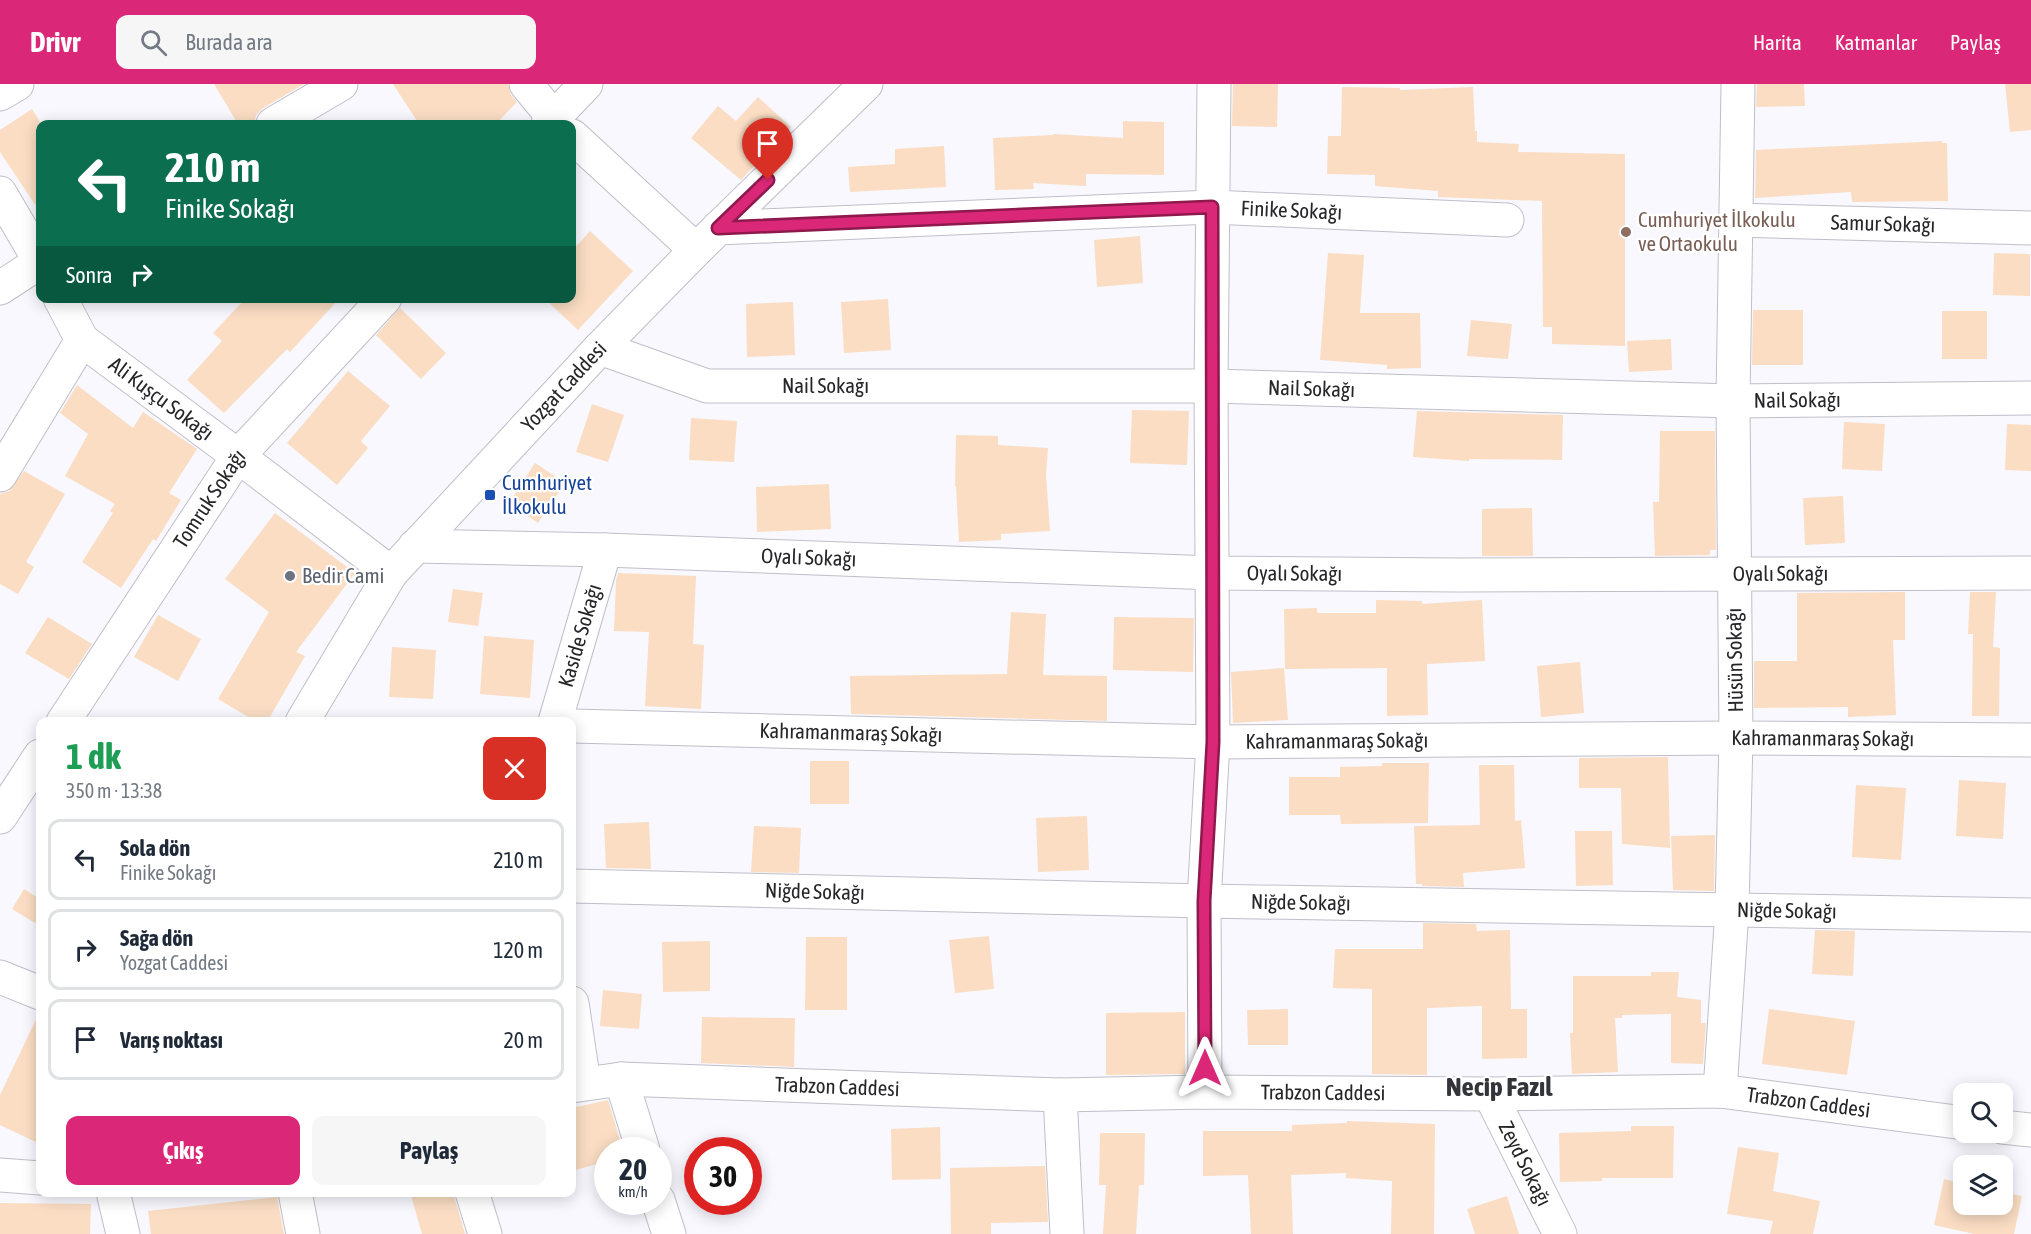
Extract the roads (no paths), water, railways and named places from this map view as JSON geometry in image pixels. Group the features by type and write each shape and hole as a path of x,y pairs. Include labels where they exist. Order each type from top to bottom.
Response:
{"street":[{"path":"0,94 17,84"},
{"path":"280,120 341,84"},
{"path":"526,84 553,120"},
{"path":"562,120 586,84"},
{"name":"Yozgat Caddesi","path":"305,717 391,573 600,348 707,239 866,84"},
{"path":"1205,1092 1204,901 1213,742 1211,386 1214,84"},
{"name":"Hüsün Sokağı","path":"1720,1091 1732,910 1736,738 1733,401 1738,84"},
{"path":"576,140 707,239"},
{"path":"0,193 36,254"},
{"name":"Finike Sokağı","path":"707,239 1212,207 1507,220"},
{"name":"Samur Sokağı","path":"1736,220 2031,228"},
{"path":"0,288 36,264"},
{"name":"Ali Kuşçu Sokağı","path":"63,303 82,340 391,573"},
{"name":"Tomruk Sokağı","path":"66,717 238,456 380,303"},
{"path":"0,475 82,340"},
{"name":"Nail Sokağı","path":"600,348 706,386 1211,386 1733,401 2031,398"},
{"name":"Oyalı Sokağı","path":"415,546 605,550 1213,573 1458,575 2031,573"},
{"name":"Kaside Sokağı","path":"556,717 605,550"},
{"name":"Kahramanmaraş Sokağı","path":"576,726 1213,742 1736,738 2031,740"},
{"path":"0,817 36,762"},
{"name":"Niğde Sokağı","path":"576,886 1204,901 2031,915"},
{"path":"0,976 36,991"},
{"path":"576,1057 578,1084"},
{"path":"621,1079 639,1137"},
{"name":"Trabzon Caddesi","path":"578,1084 621,1079 1060,1095 1205,1092 1490,1094 1720,1091 1953,1122"},
{"name":"Zeyd Sokağı","path":"1490,1094 1560,1234"},
{"path":"1060,1095 1068,1234"},
{"path":"2013,1128 2031,1130"},
{"path":"0,1175 36,1178"},
{"path":"114,1197 123,1234"},
{"path":"296,1197 303,1234"},
{"path":"474,1197 485,1234"},
{"path":"663,1215 669,1234"}],"place":[{"name":"Cumhuriyet İlkokulu ve Ortaokulu","path":"1626,232"},
{"name":"Cumhuriyet İlkokulu","path":"490,495"},
{"name":"Bedir Cami","path":"290,576"}],"district":[{"name":"Necip Fazıl","path":"1499,1087"}]}
